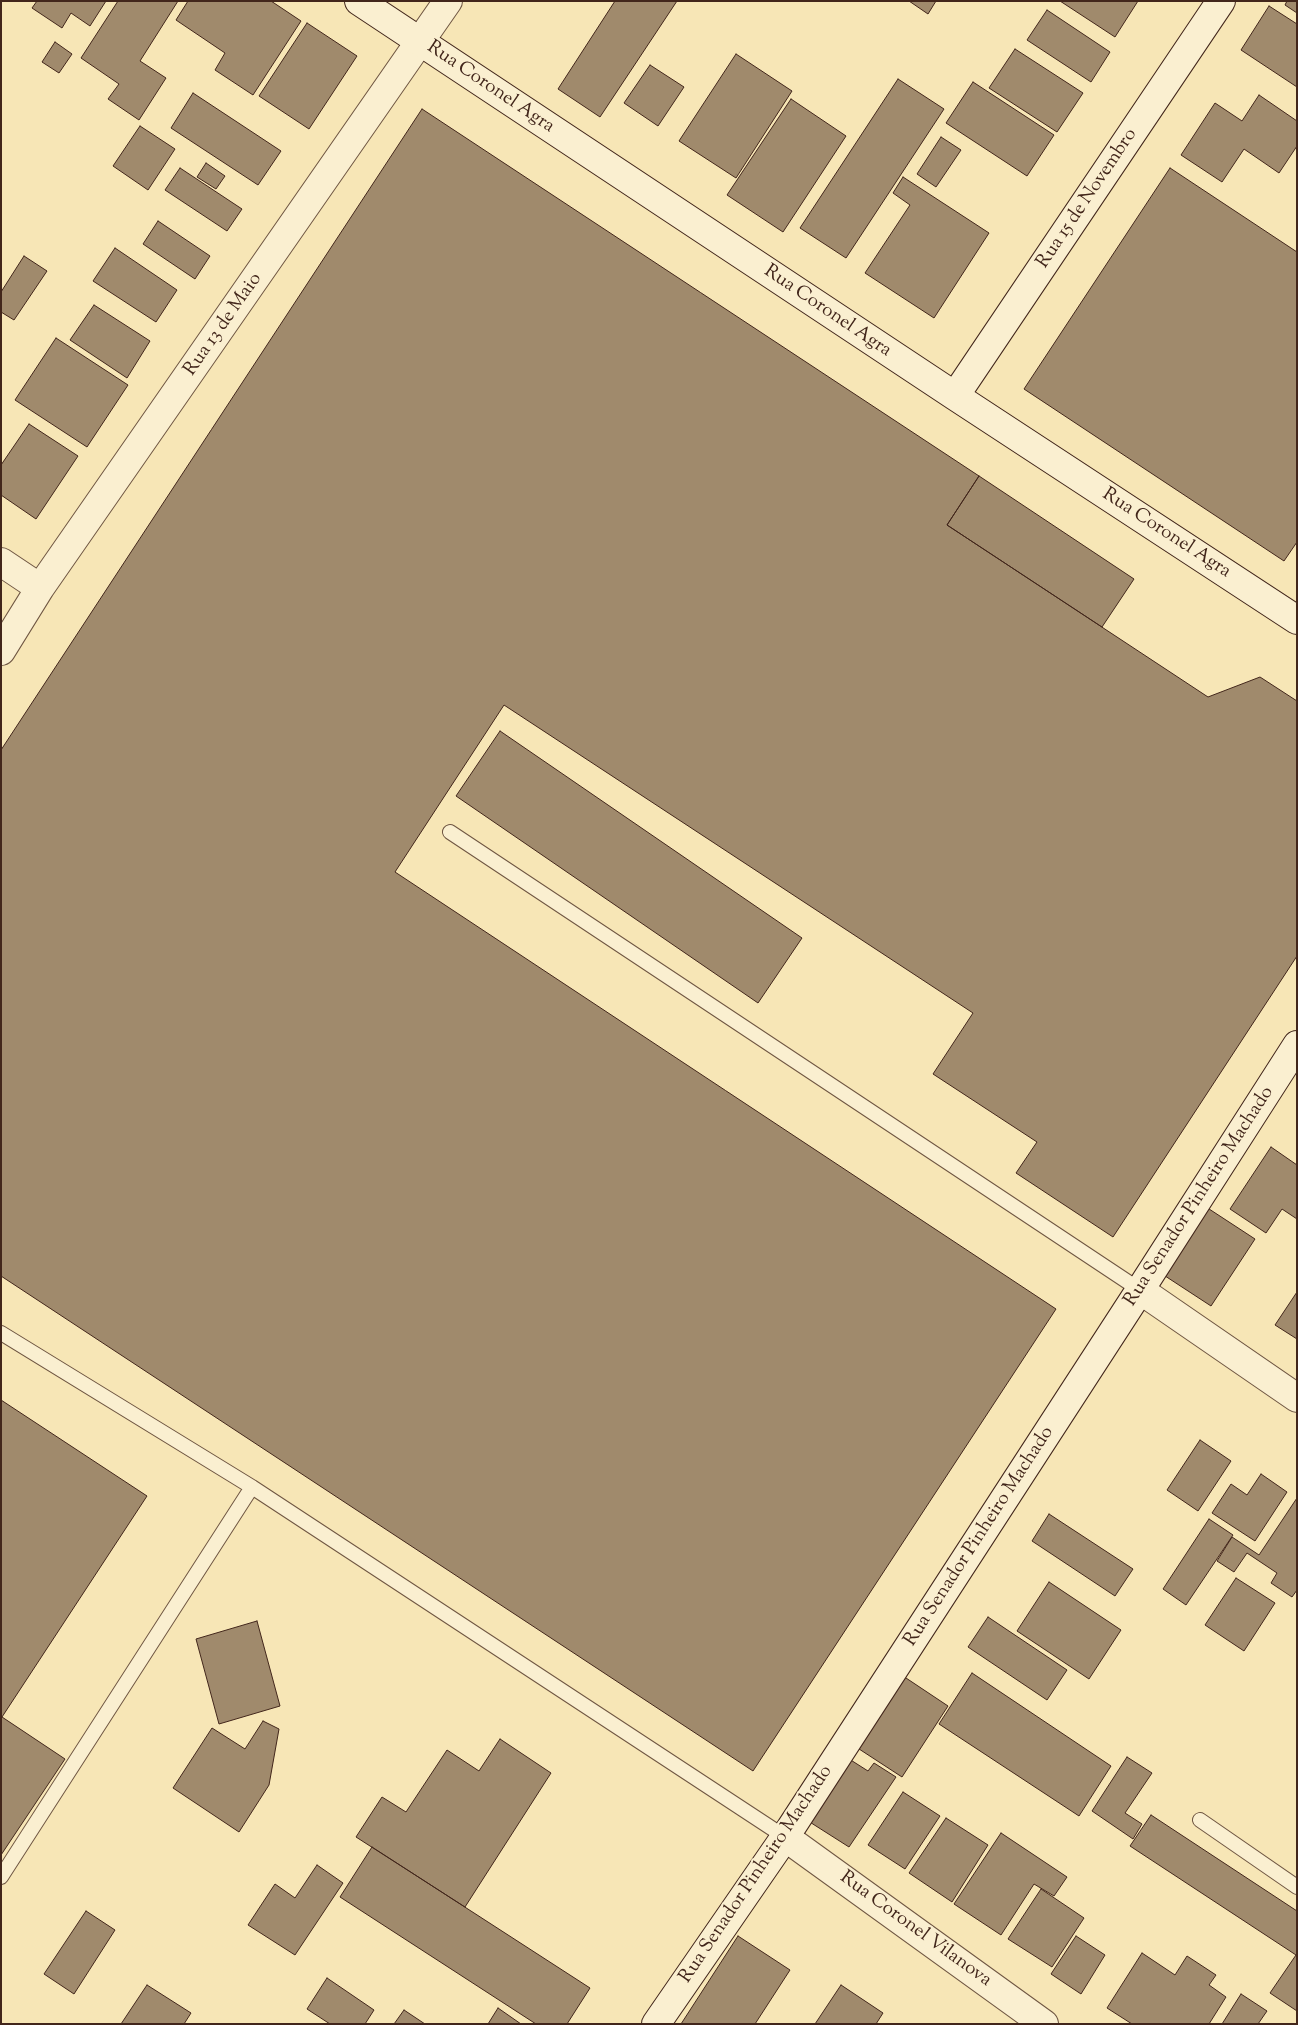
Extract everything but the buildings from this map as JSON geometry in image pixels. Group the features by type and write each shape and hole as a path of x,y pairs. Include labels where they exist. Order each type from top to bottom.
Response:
{"street":[{"name":"Rua Coronel Agra","path":"359,1 954,396 1297,620"},
{"name":"Rua 13 de Maio","path":"1,651 40,588 421,43 448,1"},
{"name":"Rua 15 de Novembro","path":"954,396 1221,1"},
{"path":"1,562 40,588"},
{"name":"Rua Senador Pinheiro Machado","path":"656,2024 785,1837 1297,1045"},
{"path":"1140,1290 1297,1398"},
{"name":"Rua Coronel Vilanova","path":"785,1837 1044,2024"}],"lane":[{"path":"450,832 1140,1290"},
{"path":"1,1333 252,1487 785,1837"},
{"path":"1,1877 252,1487"},
{"path":"1200,1820 1297,1887"}]}
